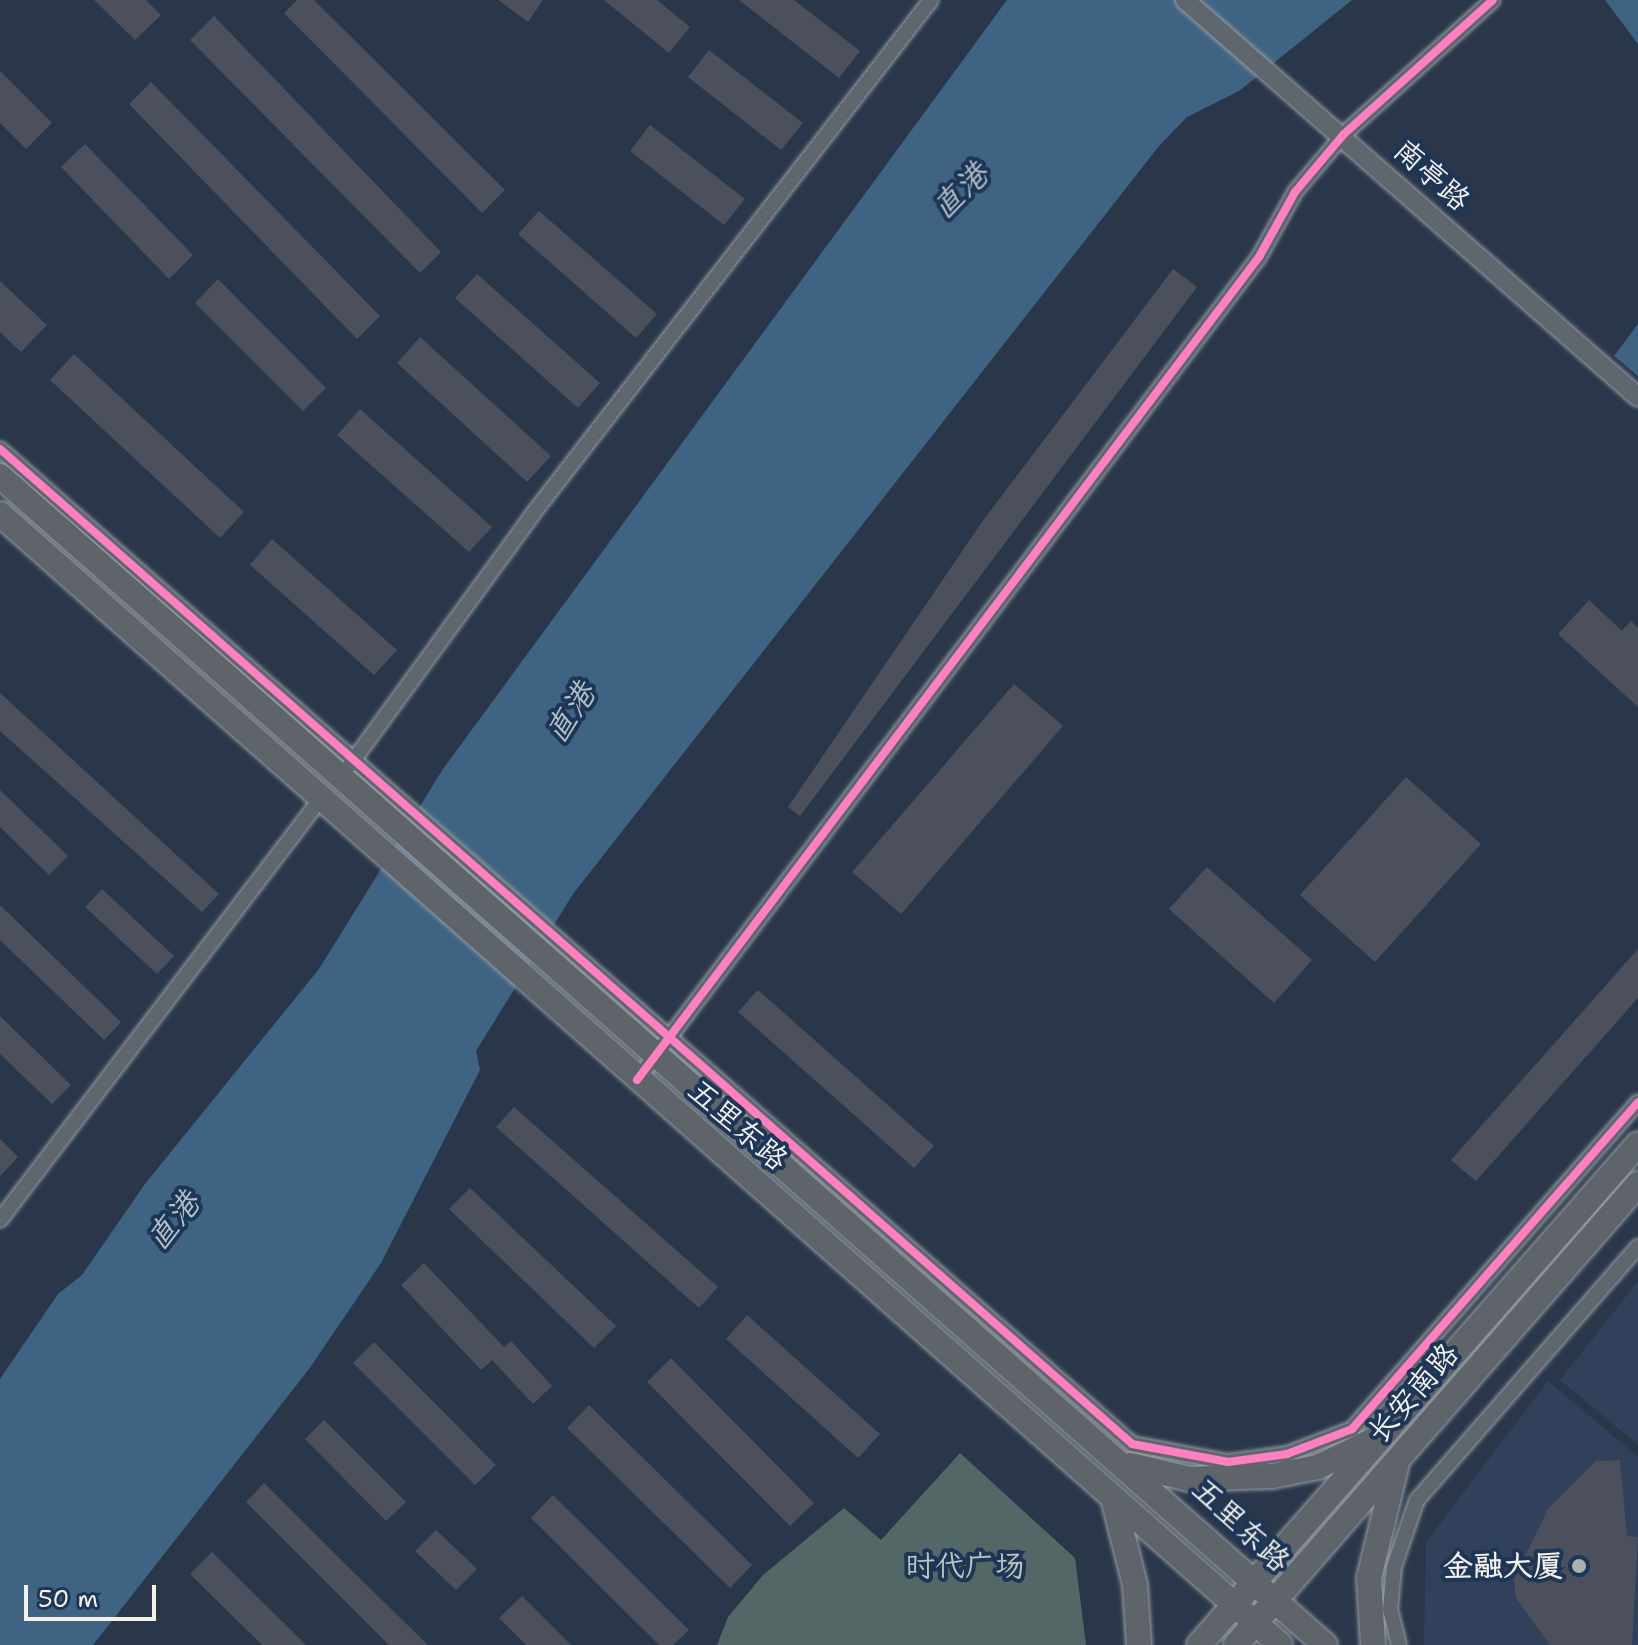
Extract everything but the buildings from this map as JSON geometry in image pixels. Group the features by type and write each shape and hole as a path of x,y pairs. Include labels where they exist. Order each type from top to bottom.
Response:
{"main road":[{"path":"0,476 339,778 381,798"},
{"path":"0,514 322,797"},
{"name":"五里东路","path":"322,797 637,1080 1280,1645"},
{"name":"五里东路","path":"381,798 567,983 1128,1464 1325,1645"},
{"name":"长安南路","path":"1199,1645 1638,1144"},
{"name":"长安南路","path":"1236,1645 1638,1184"},
{"path":"1128,1464 1189,1479 1272,1476 1318,1467 1385,1434"},
{"path":"1373,1645 1372,1555 1399,1458"},
{"path":"1113,1498 1135,1585 1139,1645"}],"street":[{"path":"339,778 356,759 541,502 931,0"},
{"name":"南亭路","path":"1185,0 1344,134 1638,397"},
{"path":"637,1080 1344,134 1493,0"},
{"path":"0,449 356,759 381,798 671,1035 1132,1444 1228,1462 1287,1454 1352,1429 1638,1102"},
{"path":"0,1220 322,797"},
{"path":"1399,1645 1390,1610 1394,1567 1417,1500 1638,1247"}],"shaded area":[{"path":"1638,1281 1638,1445 1560,1380"},
{"name":"金融大厦","path":"1548,1381 1638,1457 1638,1645 1424,1645 1426,1542"}],"green space":[{"name":"时代广场","path":"960,1453 1075,1558 1086,1645 717,1645 728,1617 763,1575 844,1508 881,1540"}],"water":[{"name":"直港","path":"1007,0 1352,0 1239,91 1187,117 1159,146 573,894 476,1051 480,1070 381,1263 309,1369 93,1645 0,1645 0,1379 58,1294 82,1275 145,1184 319,969 443,769"},
{"path":"1605,0 1638,0 1638,44"},
{"path":"1638,324 1638,376 1614,356"}],"cycle path":[{"path":"637,1080 1259,257 1295,192 1344,134 1493,0"},
{"path":"0,449 1132,1444 1228,1462 1287,1454 1352,1429 1638,1102"}],"place":[{"name":"金融大厦","path":"1579,1566"}]}
